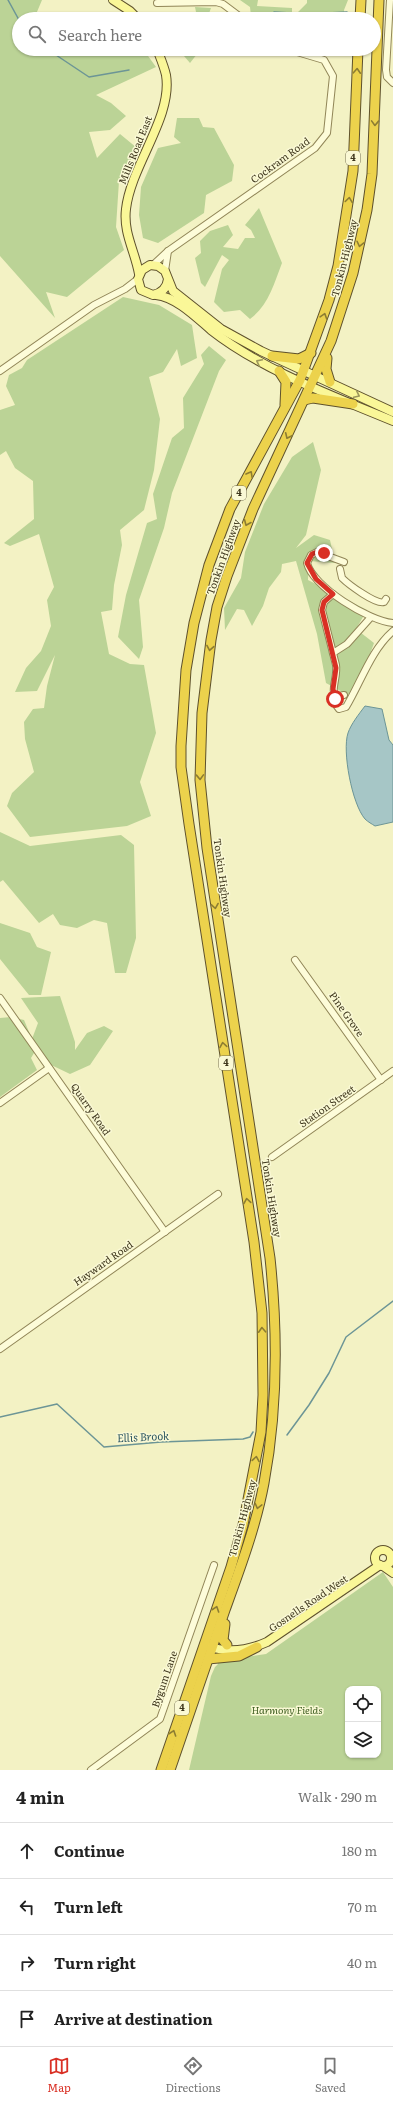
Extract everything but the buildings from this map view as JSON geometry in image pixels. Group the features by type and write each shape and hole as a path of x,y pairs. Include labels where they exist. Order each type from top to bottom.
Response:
{"highway":[{"path":"360,12 361,0"},
{"name":"Tonkin Highway","path":"379,0 379,12"},
{"name":"Tonkin Highway","path":"170,1770 208,1659 209,1644 243,1525 261,1432 264,1353 260,1294 254,1242 188,824 181,767 184,698 194,623 215,547 230,509 300,380 311,353 333,287 344,234 353,171 358,56"},
{"name":"Tonkin Highway","path":"160,1770 243,1559 264,1485 271,1436 277,1367 274,1298 269,1250 207,848 201,788 200,746 205,675 217,607 239,542 331,341 355,267 372,174 377,56"},
{"path":"330,382 326,369 331,341"},
{"path":"272,356 300,359 311,353"},
{"path":"279,371 286,382 284,411"},
{"path":"304,400 313,398 353,404"},
{"path":"227,1645 223,1640 223,1630 239,1582 243,1559"},
{"path":"208,1659 239,1656 257,1647"}],"main road":[{"path":"113,0 131,12"},
{"name":"Mills Road East","path":"138,277 136,260 129,244 125,227 125,210 128,192 165,102 166,76 159,56"},
{"path":"136,260 165,271 173,291 221,329 272,356 316,375 393,412"},
{"path":"152,265 142,270 138,277 141,290 153,295 164,296 184,308 239,351 279,371 393,421"},
{"path":"153,295 162,292 168,279"},
{"name":"Gosnells Road West","path":"209,1644 235,1651 257,1647 275,1638 379,1563 388,1564 391,1557 379,1552 379,1563"},
{"path":"379,1563 393,1573"},
{"path":"209,1644 257,1647"}],"street":[{"path":"390,0 386,70 387,77 393,83"},
{"path":"157,3 224,2 235,12"},
{"name":"Cockram Road","path":"152,265 168,251 315,148 327,133 333,76 324,60 311,56"},
{"path":"165,271 168,251"},
{"path":"0,371 94,305 126,290 138,277"},
{"path":"126,290 141,290"},
{"path":"344,562 317,552 312,554 308,559 307,565 312,574 323,587 333,594 371,617 393,623"},
{"path":"340,569 342,578 358,590 378,603 382,603 386,599"},
{"path":"333,594 324,602 322,610 333,653 336,672 333,691 338,708 343,709 346,707 383,640 393,631"},
{"path":"333,653 347,644 371,617"},
{"path":"336,701 338,696 344,695"},
{"name":"Pine Grove","path":"296,960 381,1080"},
{"name":"Quarry Road","path":"0,998 165,1232"},
{"path":"0,1103 49,1068"},
{"name":"Station Street","path":"272,1157 393,1071"},
{"name":"Hayward Road","path":"0,1349 218,1194"},
{"name":"Bygum Lane","path":"91,1770 160,1719 214,1565"}],"green space":[{"path":"0,0 42,0 37,12 12,12 12,56 148,56 156,67 96,95 111,103 126,116 110,130 89,132 97,158 120,134 137,148 119,181 116,227 124,250 67,297 46,292 55,318 0,256"},
{"path":"240,0 258,0 257,6 292,8 292,12 251,12 250,7"},
{"path":"307,0 348,0 344,12 298,12 307,3"},
{"path":"195,7 211,8 210,12 196,12"},
{"path":"184,56 196,56 190,63"},
{"path":"177,118 199,118 203,127 214,128 234,165 232,181 206,195 204,213 158,243 143,238 139,215 141,187 158,148 181,143 174,137"},
{"path":"259,208 282,263 266,301 250,319 240,310 224,312 214,302 222,269 229,260 222,255 205,287 201,283 195,258 201,253 200,241 210,231 228,225 233,235 223,247 238,249 245,238 255,238 251,230 245,225"},
{"path":"123,297 159,305 192,325 197,358 181,366 177,349 163,372 149,377 160,419 154,470 144,510 120,530 122,545 114,585 112,610 101,612 109,654 130,664 144,665 156,733 140,782 151,816 127,826 30,837 7,806 12,793 34,772 25,739 24,722 33,709 44,708 47,686 55,655 37,691 15,692 26,668 41,651 51,626 47,600 54,587 39,534 10,546 4,543 34,519 33,481 15,468 6,451 0,455 0,410 15,405 6,386 9,375 22,368 27,360"},
{"path":"209,346 226,360 219,371 172,493 164,528 139,600 143,647 139,659 118,637 126,595 147,523 157,519 153,494 172,438 184,428 183,398 204,364 201,355"},
{"path":"313,442 321,470 306,535 296,548 314,535 330,540 335,563 309,561 308,580 367,610 356,629 374,643 359,685 348,695 326,683 317,634 296,561 282,564 281,572 269,588 263,606 252,626 244,610 237,609 225,630 224,608 241,578 245,552 264,504 292,457"},
{"path":"0,832 30,846 121,835 134,845 136,938 126,973 115,973 107,923 94,920 77,928 60,925 53,914 39,923 3,880 0,882"},
{"path":"0,923 30,933 37,947 51,952 41,995 29,995 0,959"},
{"path":"60,996 75,1042 75,1050 87,1033 104,1026 113,1031 90,1065 70,1074 45,1062 37,1048 31,1058 37,1070 0,1097 0,1018 11,1017 24,1020 32,1039 38,1023 21,998"},
{"name":"Harmony Fields","path":"383,1572 393,1587 393,1770 189,1770 211,1676 218,1664 217,1661 266,1654"}],"water":[{"path":"365,706 382,709 389,740 393,745 393,822 375,826 365,819 356,802 349,777 346,752 346,741 349,730"}],"waterway":[{"path":"8,0 15,12"},
{"path":"58,56 89,77 129,70"},
{"name":"Ellis Brook","path":"287,1435 309,1405 329,1373 346,1337 393,1301"},
{"name":"Ellis Brook","path":"0,1417 57,1404 104,1447 161,1442 243,1439 250,1437 253,1432"}],"route":[{"path":"324,553 317,552 310,555 307,565 316,579 326,590 333,594 324,602 322,610 330,638 336,668 333,689 335,699"}]}
